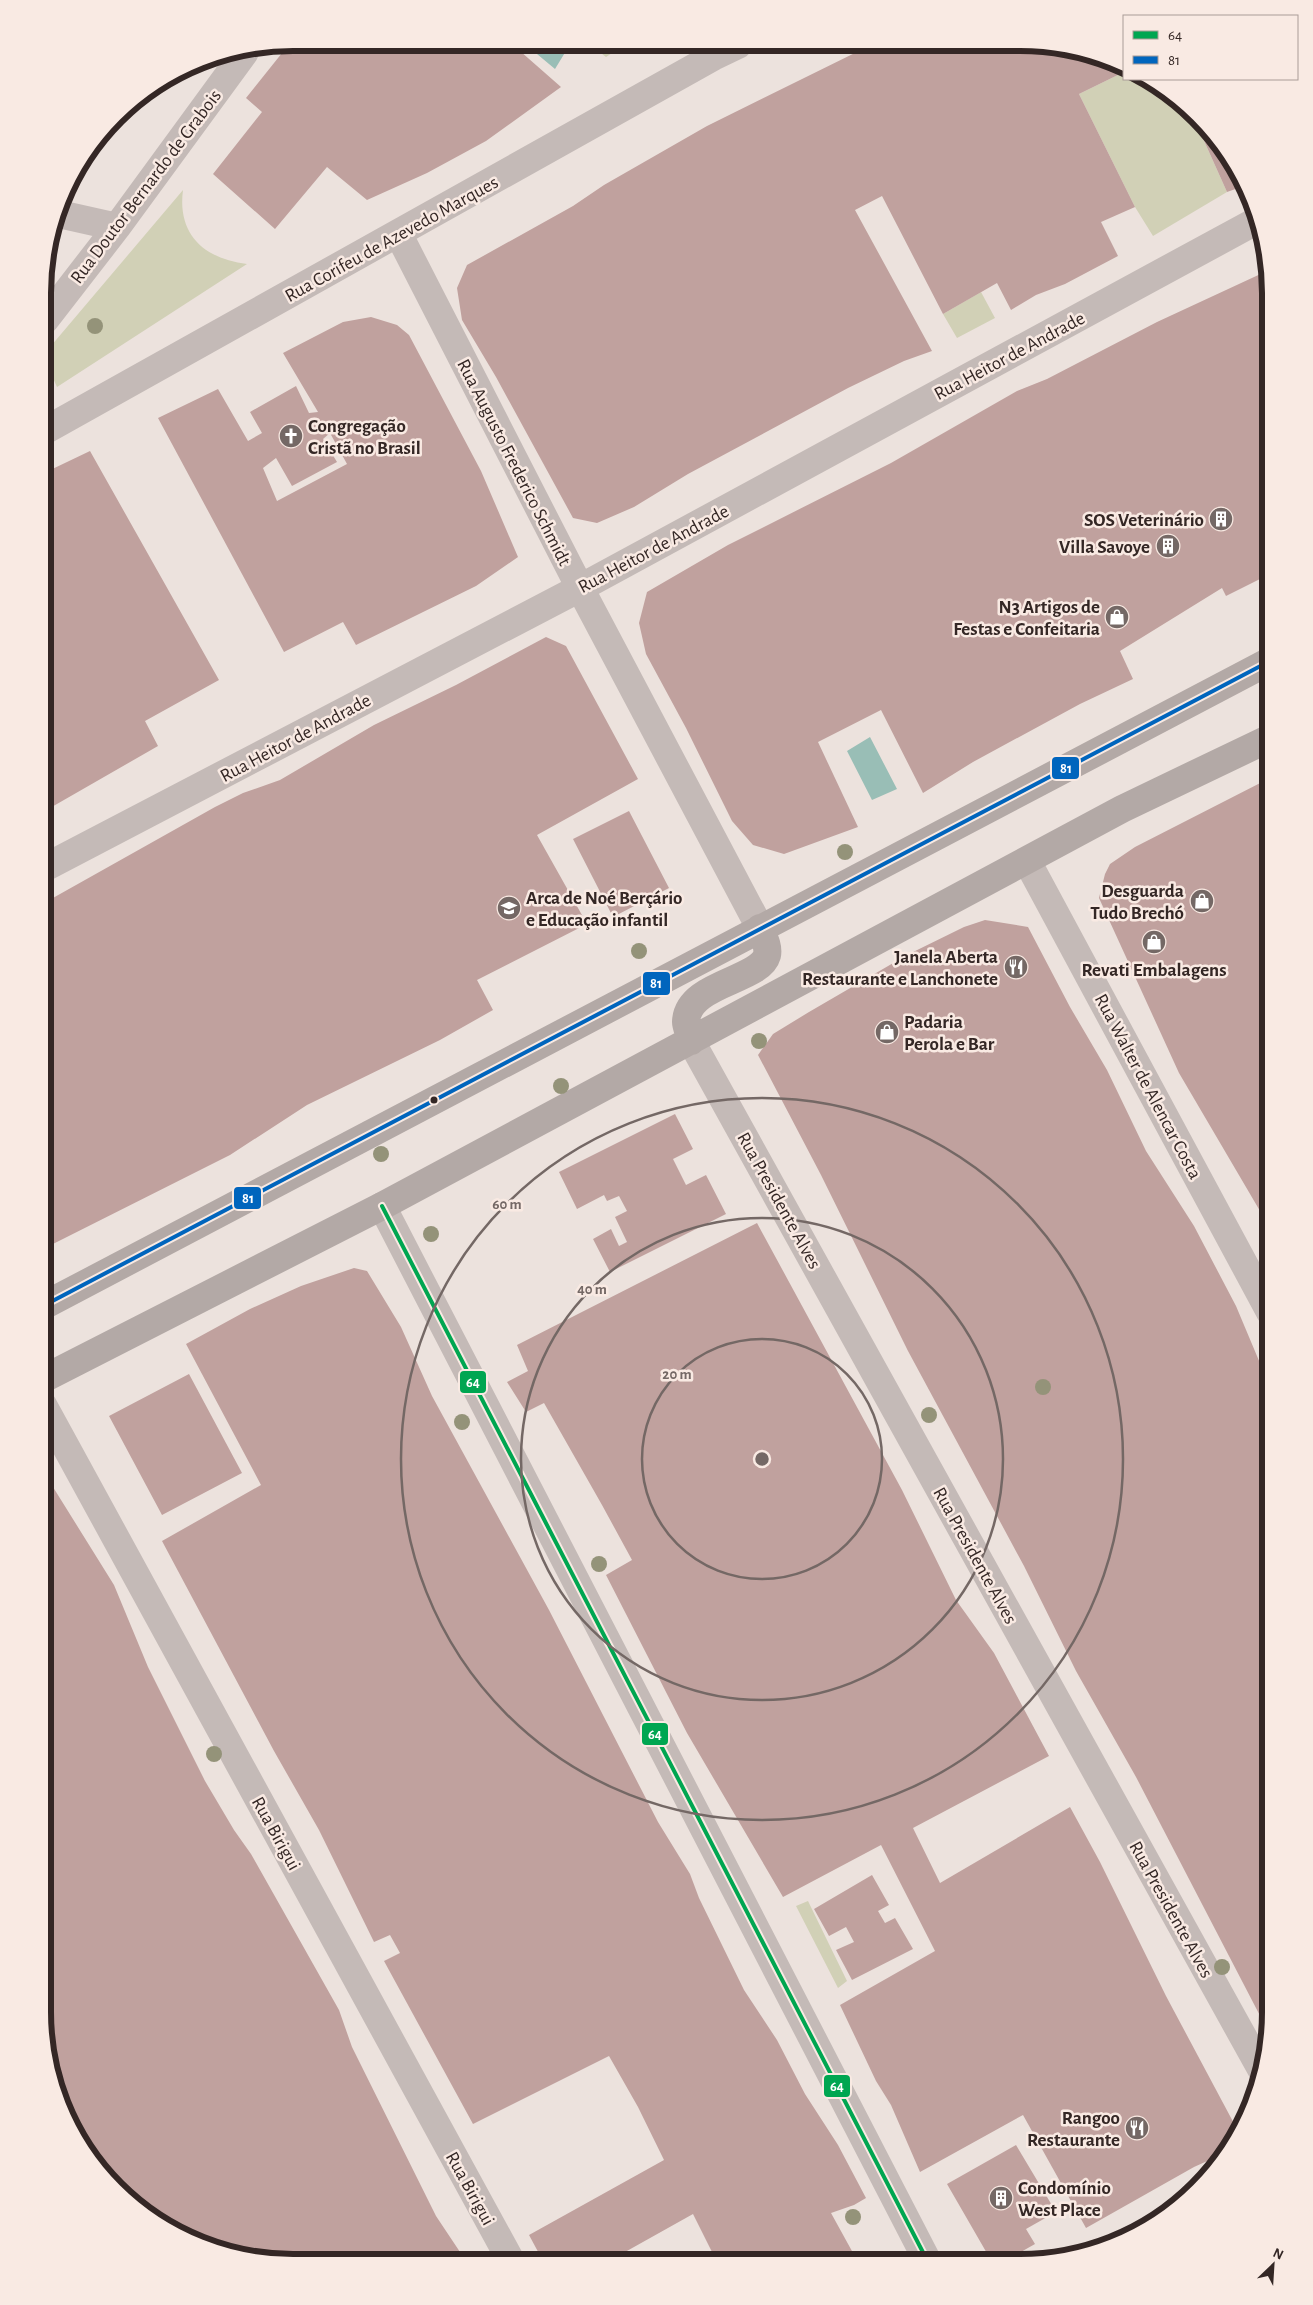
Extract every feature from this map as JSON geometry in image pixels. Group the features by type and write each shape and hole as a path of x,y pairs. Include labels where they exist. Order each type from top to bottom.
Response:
{"main road":[{"path":"51,1302 1262,665"},
{"path":"51,1375 382,1206 1122,809 1262,742"},
{"path":"691,1040 686,1022 690,1006 708,992 761,964 767,954 767,946 760,928"}],"street":[{"name":"Rua Corifeu de Azevedo Marques","path":"51,427 398,234 718,51"},
{"name":"Rua Doutor Bernardo de Grabois","path":"51,311 117,227 241,57"},
{"path":"64,215 117,227"},
{"name":"Rua Heitor de Andrade","path":"51,864 580,588 1252,224"},
{"name":"Rua Augusto Frederico Schmidt","path":"398,234 580,588 760,928"},
{"path":"51,415 78,413"},
{"name":"Rua Walter de Alencar Costa","path":"1027,860 1262,1297"},
{"name":"Rua Presidente Alves","path":"691,1040 1257,2060"},
{"path":"382,1206 924,2254"},
{"name":"Rua Birigui","path":"51,1420 507,2254"}],"green space":[{"path":"598,51 615,51 606,57"},
{"path":"1121,74 1123,74 1123,80 1134,80 1154,92 1179,111 1200,132 1227,192 1153,236 1135,207 1079,94"},
{"path":"183,190 182,206 185,220 197,242 218,257 247,264 57,387 51,374 51,346"},
{"path":"981,292 995,318 957,338 943,314"},
{"path":"808,1901 847,1981 838,1988 796,1906"}],"water":[{"path":"533,51 566,51 555,69"},
{"path":"870,737 897,789 872,800 847,751"}],"building":[{"path":"293,51 520,51 561,87 486,141 427,173 367,200 327,167 275,229 213,174 262,112 246,98 283,52"},
{"path":"859,51 1020,51 1067,56 1082,59 1121,74 1079,94 1135,207 1101,222 1118,256 1065,284 1036,295 1011,310 997,283 943,314 882,196 855,210 932,351 904,361 848,388 688,474 634,507 597,523 573,518 496,377 462,320 457,288 467,265 573,206 604,185 707,126"},
{"path":"1200,132 1221,159 1237,186 1238,188 1227,192"},
{"path":"1261,274 1262,578 1226,596 1222,588 1120,651 1133,679 1080,704 973,762 923,793 881,710 818,742 858,827 784,854 753,845 732,821 686,728 646,654 639,623 647,592 728,545 891,463 1017,391 1047,379 1157,322"},
{"path":"371,317 397,325 409,335 481,471 518,557 476,586 356,645 343,622 284,652 158,418 218,389 248,441 262,433 250,412 296,386 309,413 318,412 283,353 343,322","holes":["330,433 347,464 277,501 263,468 276,458 292,486 337,462 323,439"]},
{"path":"90,451 219,680 145,721 158,746 51,807 51,470"},
{"path":"546,637 566,646 638,779 537,835 587,924 477,980 493,1010 440,1040 307,1105 230,1155 51,1245 51,899 215,807 243,793 280,780 374,725 456,685"},
{"path":"1262,782 1262,1214 1179,1073 1099,898 1105,874 1110,864 1135,847"},
{"path":"629,811 669,888 613,917 573,839"},
{"path":"985,920 1028,927 1070,1007 1107,1070 1146,1151 1194,1226 1236,1306 1262,1368 1262,2019 1136,1777 1076,1671 1024,1566 908,1351 821,1175 758,1055 773,1034 907,955 964,927"},
{"path":"675,1114 693,1149 673,1159 686,1185 706,1175 726,1214 610,1272 593,1239 611,1229 619,1246 627,1242 615,1217 627,1211 619,1196 607,1201 604,1195 577,1209 559,1172"},
{"path":"757,1223 902,1490 956,1600 994,1653 1049,1756 913,1828 940,1883 1070,1807 1100,1862 1166,1996 1234,2124 1212,2159 1194,2167 1086,2228 1023,2115 920,2172 891,2105 876,2081 840,2005 935,1951 881,1845 783,1897 687,1733 606,1575 632,1560 544,1403 526,1412 507,1382 528,1371 517,1345"},
{"path":"354,1268 367,1271 401,1327 432,1396 549,1610 658,1822 690,1874 699,1898 744,1990 777,2040 805,2094 838,2145 866,2198 854,2205 831,2213 854,2254 713,2254 693,2214 622,2254 539,2254 529,2235 664,2160 638,2107 609,2056 473,2124 384,1961 400,1953 390,1935 374,1942 319,1830 274,1751 162,1541 261,1485 186,1344 250,1309 301,1286"},
{"path":"189,1374 242,1473 162,1515 109,1416"},
{"path":"51,1484 114,1585 148,1667 205,1781 234,1830 251,1854 339,2010 352,2047 436,2216 461,2254 293,2254 262,2252 231,2246 186,2229 146,2204 122,2183 101,2159 76,2119 59,2074 53,2043 51,2012"},
{"path":"872,1875 889,1905 878,1911 885,1923 895,1918 913,1949 852,1980 836,1950 854,1942 846,1927 829,1936 814,1909"},
{"name":"Condomínio West Place","path":"1016,2145 1056,2212 1026,2229 1035,2244 1017,2254 987,2254 947,2184"}],"transit line":[{"name":"81","path":"51,1302 1262,665"},
{"name":"64","path":"382,1206 924,2254"}],"place":[{"name":"Congregação Cristã no Brasil","path":"291,436"},
{"name":"SOS Veterinário","path":"1221,519"},
{"name":"Villa Savoye","path":"1168,546"},
{"name":"N3 Artigos de Festas e Confeitaria","path":"1117,617"},
{"name":"Desguarda Tudo Brechó","path":"1202,901"},
{"name":"Arca de Noé Berçário e Educação infantil","path":"509,908"},
{"name":"Revati Embalagens","path":"1154,942"},
{"name":"Janela Aberta Restaurante e Lanchonete","path":"1016,967"},
{"name":"Padaria Perola e Bar","path":"887,1032"},
{"name":"Rangoo Restaurante","path":"1137,2128"},
{"name":"Condomínio West Place","path":"1001,2198"}]}
